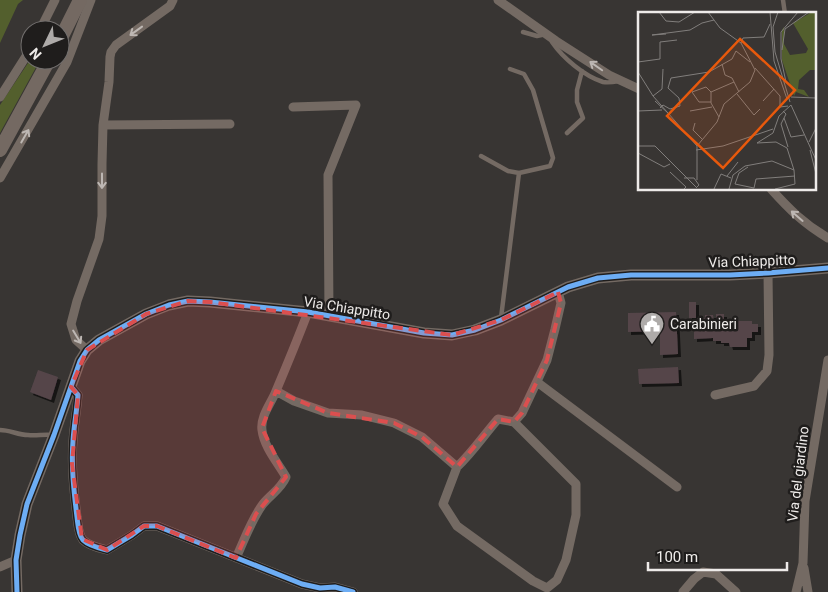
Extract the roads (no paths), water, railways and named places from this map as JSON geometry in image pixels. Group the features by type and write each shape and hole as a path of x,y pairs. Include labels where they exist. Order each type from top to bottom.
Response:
{"main road":[{"path":"69,20 78,2"},
{"path":"0,150 44,70"}],"street":[{"path":"45,20 55,0"},
{"path":"0,178 67,62 91,0"},
{"path":"87,350 76,340 71,324 99,239 102,216 103,125 111,52 116,45 170,6 173,0"},
{"path":"498,0 609,75 638,89"},
{"path":"0,97 20,66"},
{"path":"293,107 356,105 328,175 329,316"},
{"path":"103,125 230,124"},
{"path":"772,190 810,228 828,238"},
{"name":"Via Chiappitto","path":"19,588 16,560 27,504 80,361 87,350 99,340 146,314 188,301 210,302 308,312 452,335 475,330 501,320 568,287 598,278 631,275 730,275 828,268"},
{"path":"715,395 754,386 767,371 769,355 768,273"},
{"path":"514,422 522,413 547,360 561,303 558,292"},
{"path":"236,558 256,514 264,503 284,484 286,478 272,455 262,428 266,413 308,312"},
{"name":"Via del giardino","path":"796,592 803,563 805,501 828,360"},
{"path":"537,382 677,487"},
{"path":"71,387 78,395 72,464 77,516 82,539 91,545 107,550 144,526 157,526 318,590 335,587 353,592"},
{"path":"276,391 294,401 328,413 362,415 394,423 422,437 457,467"},
{"path":"498,419 514,422 576,484 576,516 566,560 557,580 547,588 533,582 457,526 443,504 457,467 466,459 484,434 498,419"},
{"path":"0,567 16,560"},
{"path":"803,563 808,592"},
{"path":"683,592 703,572 716,574 736,592"}],"lane":[{"path":"523,32 537,36 546,34 556,47 582,71 604,82 620,81"},
{"path":"481,156 508,170 519,173 550,166 553,158 533,90 524,74 510,70"},
{"path":"568,134 583,118 577,102 577,90 582,71"},
{"path":"501,320 519,173"},
{"path":"0,430 28,435 54,435"}],"place":[{"name":"Carabinieri","path":"652,345"}]}
